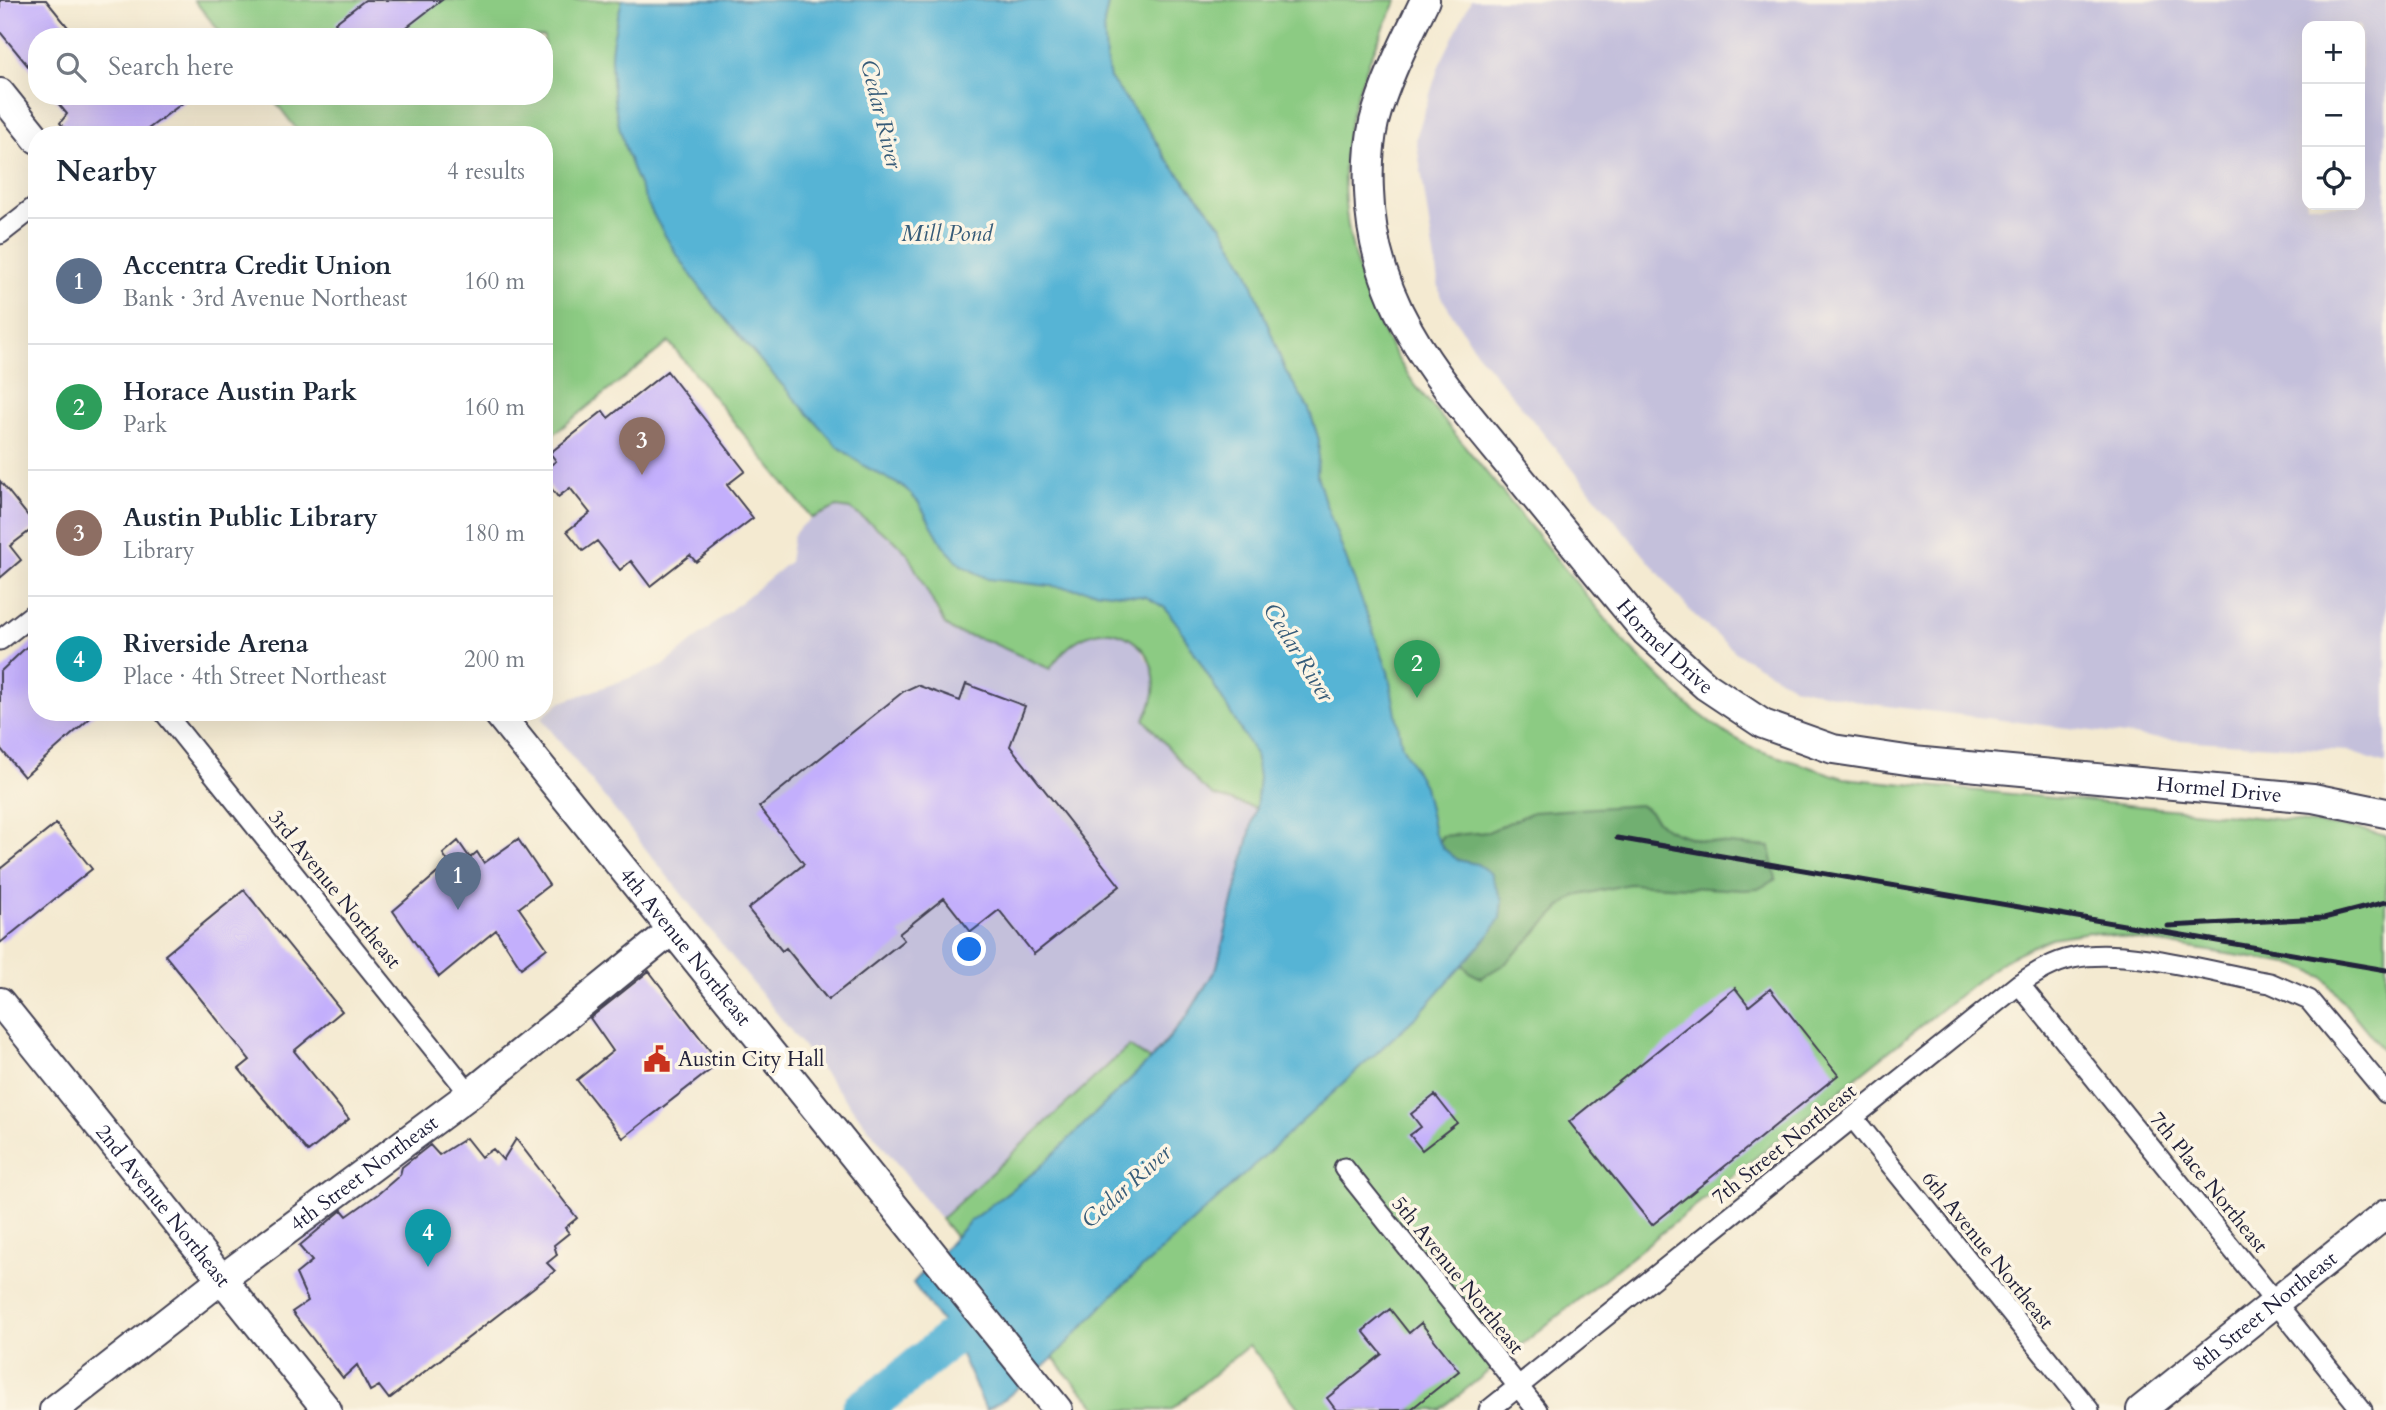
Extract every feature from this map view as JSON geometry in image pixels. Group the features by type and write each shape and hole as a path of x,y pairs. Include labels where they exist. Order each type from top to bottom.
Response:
{"street":[{"name":"Hormel Drive","path":"1425,0 1386,86 1374,124 1368,169 1370,215 1377,257 1389,294 1433,372 1646,632 1678,664 1763,723 1793,736 1847,752 1913,761 2313,798 2386,813"},
{"path":"0,93 28,128"},
{"path":"0,234 28,212"},
{"path":"0,640 28,618"},
{"name":"3rd Avenue Northeast","path":"171,721 470,1094"},
{"name":"4th Avenue Northeast","path":"504,721 1055,1406"},
{"name":"4th Street Northeast","path":"54,1410 223,1278 470,1094 671,931"},
{"name":"7th Street Northeast","path":"1489,1410 2019,984 2045,968 2072,958 2102,955 2126,957 2270,983 2309,1000 2386,1093"},
{"name":"7th Place Northeast","path":"2019,984 2362,1410"},
{"name":"2nd Avenue Northeast","path":"0,1002 327,1410"},
{"name":"6th Avenue Northeast","path":"1853,1118 2089,1410"},
{"name":"5th Avenue Northeast","path":"1344,1168 1537,1410"},
{"name":"8th Street Northeast","path":"2141,1410 2386,1214"}],"shaded area":[{"path":"1471,0 2386,0 2386,764 2347,751 2149,738 1871,704 1793,686 1738,654 1691,612 1603,506 1477,353 1440,295 1416,138 1439,66"},
{"path":"837,507 851,509 894,540 907,553 917,569 938,615 955,632 1060,654 1079,637 1097,630 1113,630 1128,638 1139,647 1155,673 1152,707 1214,796 1256,808 1217,967 1188,1015 1150,1060 1129,1047 941,1219 543,721 553,721 553,708 559,703 663,666 789,562 793,536 800,527 821,512"}],"green space":[{"path":"194,0 1397,0 1358,93 1345,152 1346,214 1370,304 1398,359 1415,385 1626,644 1689,706 1722,731 1755,749 1843,778 2275,819 2364,830 2386,836 2386,1054 2323,977 2296,965 2090,932 2051,938 2011,956 1988,972 1440,1410 1300,1410 1249,1345 1171,1410 1100,1410 1068,1376 941,1219 1129,1046 1150,1060 1188,1015 1217,967 1256,808 1214,796 1201,786 1144,719 1154,695 1153,673 1145,654 1131,640 1113,633 1092,634 1070,646 1050,669 988,641 955,632 945,625 907,553 894,540 850,509 837,507 812,518 669,342 553,435 553,126 294,126 278,105 553,105 553,28 217,28"},
{"path":"1640,805 1660,824 1680,834 1718,843 1770,847 1776,879 1758,889 1629,884 1576,896 1562,906 1506,963 1481,978 1469,972 1450,949 1431,860 1442,836 1488,832 1533,812"}],"water":[{"name":"Mill Pond","path":"622,0 1109,0 1104,23 1110,78 1151,133 1165,157 1222,226 1248,272 1285,370 1309,409 1319,440 1317,475 1388,671 1402,746 1424,786 1434,832 1443,848 1458,860 1477,864 1490,873 1502,901 1500,918 1490,934 1419,1014 1115,1293 1051,1360 1006,1398 986,1410 954,1339 913,1283 970,1221 1038,1169 1158,1052 1188,1015 1217,967 1256,808 1259,777 1255,754 1178,625 1165,608 1146,597 988,579 961,565 944,547 919,503 905,488 864,466 836,445 722,316 687,270 657,221 633,170 617,116 611,58 613,36"}],"building":[{"path":"0,0 46,0 69,28 28,28 28,66 0,32"},
{"path":"365,0 442,0 406,28 339,28 335,23"},
{"path":"60,105 180,105 152,126 62,126 60,123 67,114"},
{"path":"667,371 745,471 727,485 753,518 696,562 690,555 650,586 631,561 620,570 597,541 583,551 567,531 590,513 570,488 558,497 553,491 553,463 556,461 553,451 603,411 608,418"},
{"path":"0,481 28,516 28,532 10,546 21,560 0,578"},
{"path":"28,646 28,721 87,721 24,777 0,748 0,672"},
{"path":"966,684 1025,706 1010,746 1120,886 1034,954 999,910 971,932 944,898 899,934 904,940 828,1000 786,948 782,951 748,909 804,864 759,807 904,691 917,685 960,701"},
{"path":"56,824 92,869 0,943 0,869"},
{"path":"518,839 549,885 519,908 547,948 521,968 496,930 439,977 393,911 449,863 443,854 458,841 470,858 477,852 484,863"},
{"path":"244,890 342,1011 294,1051 349,1119 308,1152 239,1069 250,1060 165,955"},
{"name":"Austin City Hall","path":"649,971 711,1052 714,1067 623,1138 577,1080 613,1051 590,1018"},
{"path":"1735,988 1749,1006 1770,989 1838,1075 1652,1225 1569,1122"},
{"path":"1435,1095 1457,1123 1422,1150 1410,1135 1421,1127 1411,1114"},
{"path":"466,1138 481,1157 493,1149 503,1160 516,1139 577,1218 565,1228 569,1233 554,1245 557,1255 547,1263 555,1271 389,1399 379,1386 370,1391 357,1365 343,1378 292,1312 308,1301 296,1274 312,1261 299,1246 342,1210 347,1216 378,1194 400,1175 402,1167 430,1145 439,1155"},
{"path":"1390,1309 1409,1333 1421,1323 1459,1371 1410,1410 1336,1410 1327,1398 1382,1354 1363,1331"}],"waterway":[{"name":"Cedar River","path":"860,1410 894,1386 994,1302"}],"railway":[{"path":"1617,838 2386,970"},
{"path":"2168,926 2324,918 2386,902"}],"place":[{"name":"Austin Public Library","path":"642,475"},
{"name":"Horace Austin Park","path":"1417,698"},
{"name":"Accentra Credit Union","path":"458,910"},
{"name":"Austin City Hall","path":"657,1059"},
{"name":"Riverside Arena","path":"428,1267"}]}
